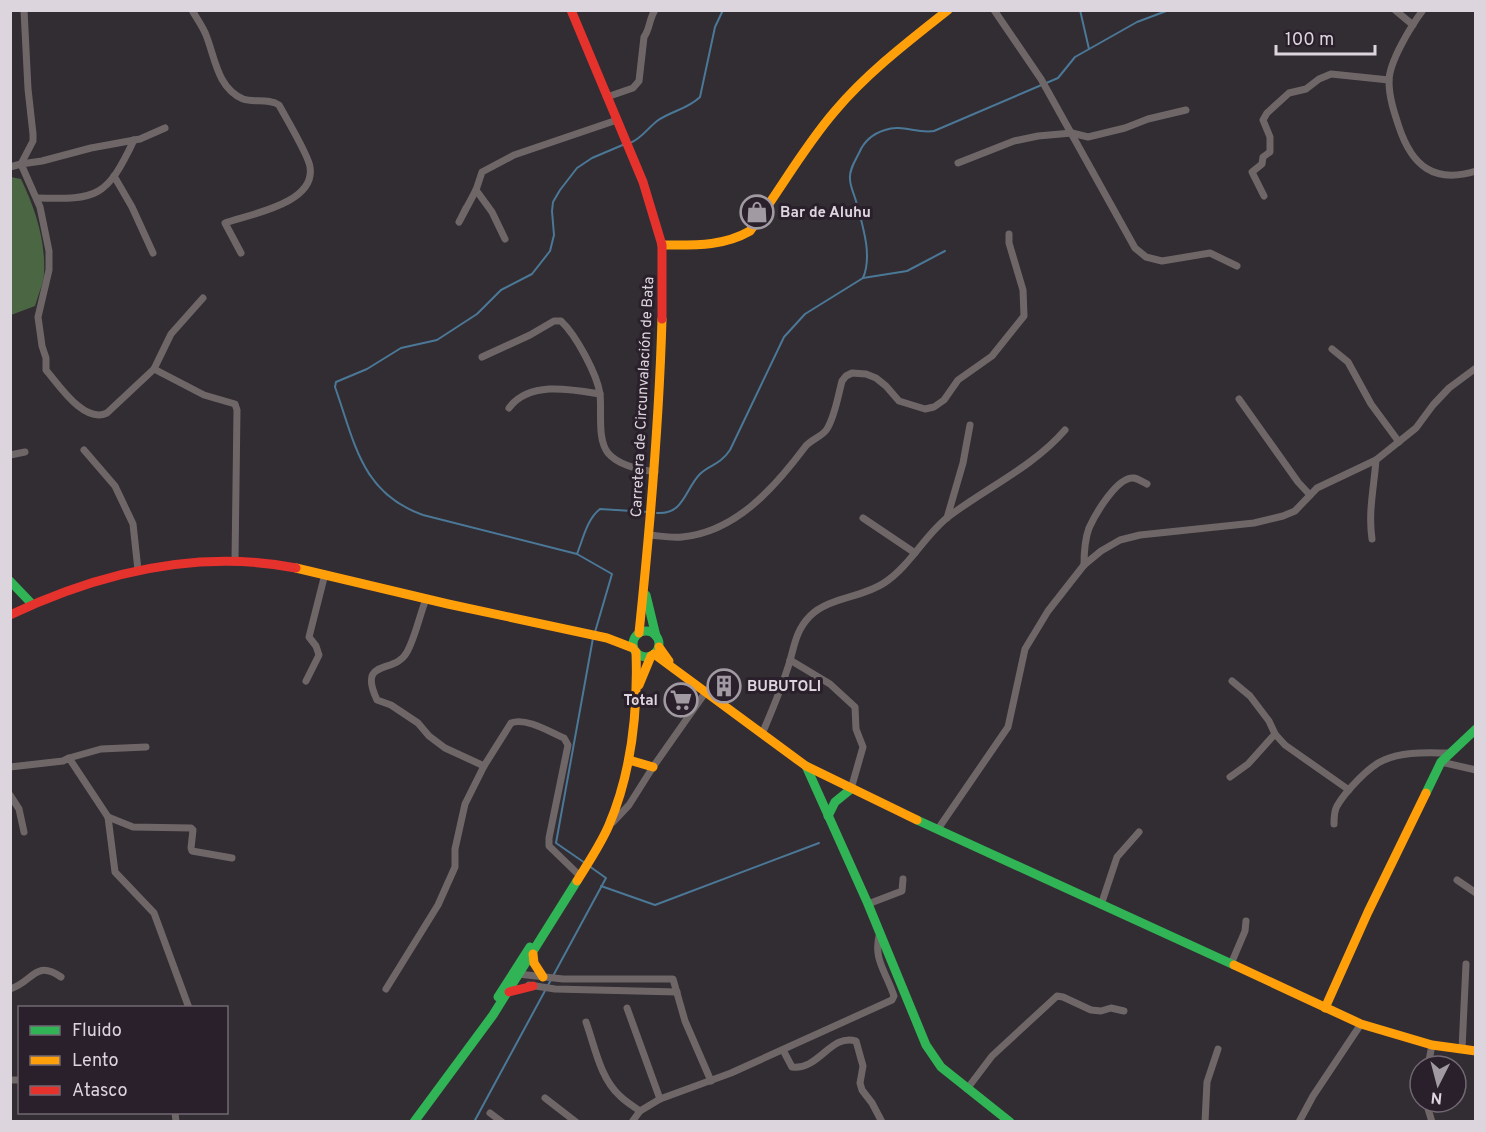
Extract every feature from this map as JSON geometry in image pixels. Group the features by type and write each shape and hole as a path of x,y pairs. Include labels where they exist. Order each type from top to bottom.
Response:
{"main road":[{"name":"Carretera de Circunvalación de Bata","path":"571,10 643,182 662,245 663,295 655,472 638,634"},
{"path":"662,245 719,244 737,240 750,231 815,137 847,98 884,62 948,10"},
{"path":"10,615 32,604 105,578 138,570 195,562 235,561 273,564 325,574 426,599 604,637 635,650 643,657 655,653"},
{"path":"10,581 32,604"},
{"name":"Carretera de Circunvalación de Bata","path":"644,585 656,636"},
{"path":"604,637 650,632 656,636 655,653 638,688"},
{"path":"459,1061 468,1042 533,954 609,826 629,759 638,688 633,641 638,634"},
{"path":"655,653 705,693 806,766 851,789 1361,1024 1432,1045 1476,1052"},
{"path":"1325,1008 1368,912 1441,762 1476,729"},
{"path":"629,759 653,767"},
{"path":"806,766 868,904 926,1045 941,1067 1007,1121"},
{"path":"828,816 835,802 851,789"},
{"path":"414,1122 510,992 515,978 570,886 580,875"},
{"path":"533,954 534,963 544,977"},
{"path":"510,992 535,986"}],"street":[{"path":"21,164 33,141 24,10"},
{"path":"192,10 206,36 224,84 243,99 275,102 279,105 310,165 308,186 290,201 225,223 241,253"},
{"path":"607,97 633,88 639,81 644,37 656,10"},
{"path":"994,10 1048,90 1135,248 1146,257 1162,261 1210,253 1237,266"},
{"path":"1395,10 1413,25"},
{"path":"1423,10 1395,61 1389,80 1393,110 1402,138 1411,155 1421,166 1433,173 1447,176 1476,171"},
{"path":"1264,196 1252,172 1262,164 1263,157 1270,152 1271,143 1263,120 1272,108 1289,93 1306,89 1330,74 1389,80"},
{"path":"958,163 1014,141 1072,133 1088,137 1125,128 1148,118 1186,110"},
{"path":"466,208 459,222 483,172 500,162 617,120"},
{"path":"10,167 134,140 165,128"},
{"path":"37,198 86,197 96,193 114,176 134,140"},
{"path":"21,164 37,198 50,259 38,317 46,370 77,405 93,416 107,413 154,369 171,334 203,298"},
{"path":"114,176 132,207 153,253"},
{"path":"476,190 493,214 505,239"},
{"path":"649,535 680,537 693,535 723,524 741,514 764,496 811,440 823,434 827,429 842,381 846,376 858,373 876,378 899,401 912,406 925,409 934,407 944,400 958,380 992,356 1024,316 1023,290 1009,243 1009,234"},
{"path":"482,357 554,321 561,321 568,327 596,380 600,394 605,448 622,464 655,472"},
{"path":"1332,349 1348,362 1371,404 1399,442"},
{"path":"938,829 1008,728 1025,649 1048,611 1084,565 1101,551 1120,540 1162,532 1254,524 1295,511 1317,488 1376,460 1399,442 1416,428 1449,388 1476,368"},
{"path":"154,369 204,395 235,404 237,410 235,561"},
{"path":"509,408 516,399 524,394 538,390 574,390 600,394"},
{"path":"1239,399 1298,482 1310,495"},
{"path":"947,518 963,463 970,425"},
{"path":"762,734 779,695 794,641 810,616 840,600 864,594 884,583 901,569 930,534 947,518 1027,464 1055,442 1065,430"},
{"path":"84,450 115,486 134,524 138,570"},
{"path":"10,455 26,452"},
{"path":"1372,539 1371,504 1376,460"},
{"path":"1084,565 1088,530 1099,508 1120,483 1127,479 1134,478 1147,484"},
{"path":"863,518 915,553"},
{"path":"306,681 318,655 316,646 309,638 325,574"},
{"path":"426,599 407,652 396,663 384,666 374,673 370,680 372,689 377,700 391,705 418,723 429,736 445,748 484,766"},
{"path":"790,660 830,684 855,707 856,729 863,747 851,789"},
{"path":"1232,681 1250,696 1285,745 1349,790"},
{"path":"609,826 629,805 705,693"},
{"path":"386,990 438,905 455,867 455,849 465,804 484,766 514,721 530,724 564,738 568,745 549,846 580,875"},
{"path":"1230,777 1248,764 1275,734"},
{"path":"10,767 63,761 101,749 146,747"},
{"path":"1334,824 1337,806 1349,790 1384,759 1413,753 1449,753"},
{"path":"69,758 108,818 115,872 154,913 188,1006"},
{"path":"1441,762 1476,770"},
{"path":"10,795 18,809 24,832"},
{"path":"108,818 133,827 191,828 193,830 192,851 232,858"},
{"path":"1101,905 1117,857 1139,832"},
{"path":"868,904 902,891 903,879"},
{"path":"1457,880 1476,893"},
{"path":"1231,964 1245,931 1246,921"},
{"path":"632,1122 640,1111 660,1099 711,1081 892,1000 894,996 877,955 876,945 880,932"},
{"path":"1462,1049 1466,964"},
{"path":"10,989 17,987 36,972 44,969 61,976"},
{"path":"515,978 668,977 673,979 686,1021 711,1081"},
{"path":"515,978 535,986 555,989 676,992"},
{"path":"967,1089 992,1056 1057,996 1091,1011 1111,1008 1124,1011"},
{"path":"627,1008 660,1099"},
{"path":"586,1022 606,1077 620,1096 640,1111"},
{"path":"1299,1122 1312,1096 1361,1024"},
{"path":"783,1050 792,1068 800,1069 809,1066 841,1040 856,1041 863,1066 860,1083 862,1090 872,1102 882,1122"},
{"path":"1430,1054 1432,1045"},
{"path":"1205,1122 1207,1082 1218,1048"},
{"path":"545,1098 576,1122"},
{"path":"490,1113 502,1122"}],"green space":[{"path":"11,177 21,179 31,201 41,237 44,262 43,278 35,306 11,315"}],"waterway":[{"path":"630,143 657,121 700,97 715,27 723,10"},
{"path":"1080,10 1089,49"},
{"path":"657,513 666,513 679,505 700,474 722,459 730,450 784,337 805,314 863,278 867,260 866,240 850,176 861,149 869,138 891,128 934,131 1058,78 1075,57 1137,22 1169,10"},
{"path":"577,554 423,515 386,494 363,464 335,387 336,382 367,369 401,348 437,340 477,314 501,290 532,274 550,251 554,235 553,202 560,190 577,168 592,158 625,144"},
{"path":"863,278 907,271 945,251"},
{"path":"595,632 612,574 577,554 586,530 600,509 648,512"},
{"path":"585,863 556,843 593,638"},
{"path":"601,886 655,905 819,843"},
{"path":"474,1122 606,878 589,866"}],"traffic: fast":[{"path":"10,581 32,604"},
{"path":"646,595 656,636"},
{"path":"646,631 655,635 659,644 655,653 646,657 637,653 633,644 637,635 646,631"},
{"path":"1426,793 1441,762 1476,729"},
{"path":"806,766 868,904 926,1045 941,1067 1010,1122"},
{"path":"828,816 835,802 851,789"},
{"path":"917,820 1234,965"},
{"path":"414,1122 493,1015 577,881"},
{"path":"498,997 530,947"}],"traffic: slow":[{"path":"662,245 696,245 718,242 750,231 812,140 848,97 889,58 948,10"},
{"path":"639,633 654,476 662,319"},
{"path":"296,568 607,638 633,648"},
{"path":"659,647 669,661"},
{"path":"577,881 606,832 623,783 632,740 636,696 636,652"},
{"path":"654,654 806,766 917,820"},
{"path":"639,685 651,656"},
{"path":"629,760 653,767"},
{"path":"1325,1008 1368,912 1426,793"},
{"path":"533,954 534,963 543,977"},
{"path":"1234,965 1361,1024 1432,1045 1476,1051"}],"traffic: jam":[{"path":"571,10 643,182 662,245 662,319"},
{"path":"10,615 78,587 114,577 186,563 222,561 296,568"},
{"path":"509,992 533,986"}],"place":[{"name":"Bar de Aluhu","path":"757,212"},
{"name":"BUBUTOLI","path":"724,686"},
{"name":"Total","path":"681,700"}]}
